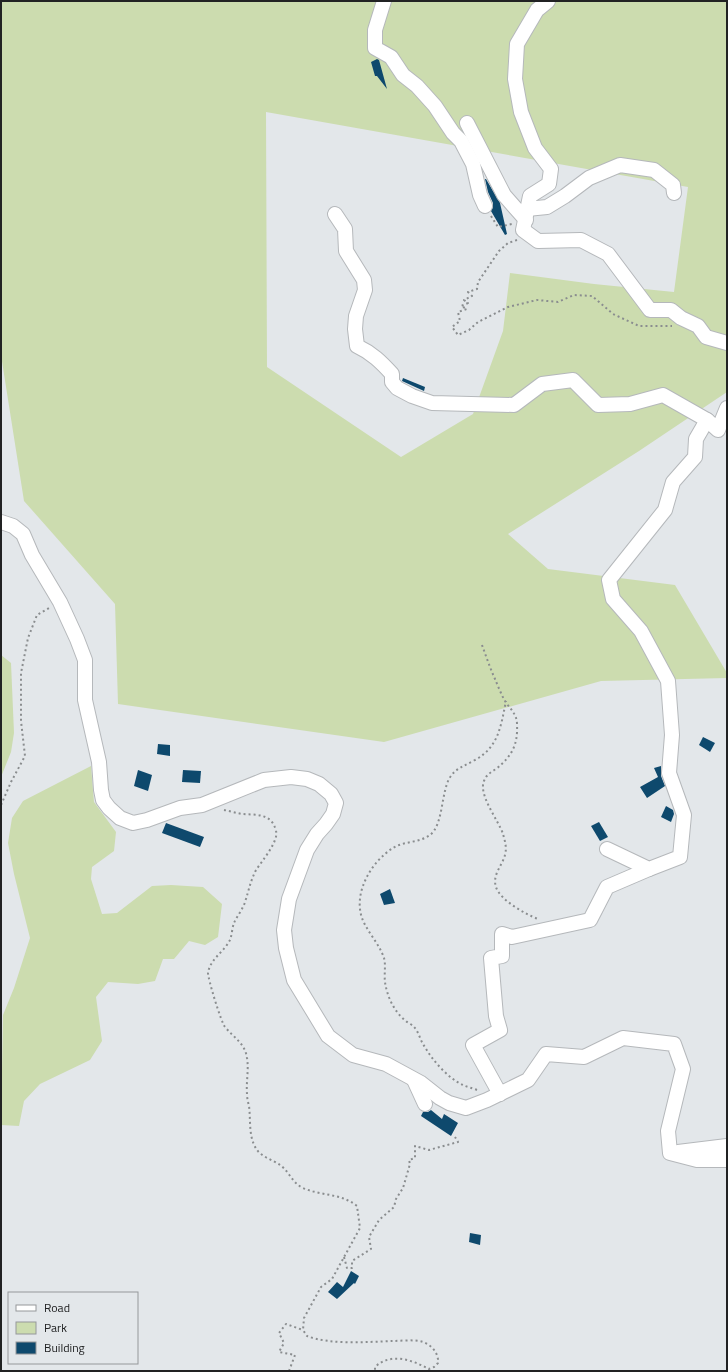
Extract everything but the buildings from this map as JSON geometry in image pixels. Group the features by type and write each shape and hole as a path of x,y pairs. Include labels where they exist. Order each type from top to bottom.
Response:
{"street":[{"path":"384,1 375,30 375,48 391,57 403,75 417,86 435,106 453,132 462,141 473,164 480,195 485,206"},
{"path":"525,220 530,196 549,184 551,169 535,148 521,112 515,79 517,44 537,10 548,1"},
{"path":"467,123 504,195 525,220 538,241 581,240 608,254 650,310 671,310 681,318 698,326 706,337 727,343"},
{"path":"525,220 590,178 620,165 654,170 673,185 674,193"},
{"path":"335,214 345,229 346,250 364,280 365,290 356,316 354,329 357,346 368,351 392,374 392,382 397,388 412,396 432,402 514,405 542,384 573,380 598,405 630,404 663,394 707,420 718,430 727,408"},
{"path":"500,1094 473,1045 500,1030 496,1016 491,958 502,956 502,934 512,937 590,920 607,887 680,857 684,814 669,774 672,736 668,681 641,632 613,599 610,580 665,510 673,482 695,457 696,439 707,420"},
{"path":"1,522 13,526 23,534 32,555 60,602 85,660 84,700 99,762 103,800 120,818 133,822 147,820 180,808 202,805 264,780 291,777 307,779 319,784 331,794 336,803 333,814 317,834 308,850 288,899 284,930 286,948 294,980 328,1036 353,1055 386,1064 449,1103 466,1108 487,1100 528,1080 546,1054 584,1057 623,1038 674,1044 683,1068 668,1131 670,1153"},
{"path":"607,849 649,869"},
{"path":"414,1080 425,1104"},
{"path":"670,1153 727,1146"},
{"path":"670,1153 696,1160 727,1160"}],"path":[{"path":"485,206 498,227 525,220"},
{"path":"525,220 521,239 508,243 499,251 478,282 477,290 468,292 472,296 464,300 468,303 461,306 466,309 458,312 460,321 452,327 458,335 469,330 478,322 508,307 536,300 558,302 574,296 592,296 613,314 639,326 675,326"},
{"path":"1,805 25,756 21,721 21,673 28,638 37,615 60,602"},
{"path":"482,645 494,678 506,701 516,714 518,724 515,745 511,754 506,761 486,776 483,782 485,796 503,833 506,846 505,854 495,880 496,888 502,896 518,909 537,919 544,920"},
{"path":"487,1100 483,1093 461,1085 434,1061 424,1046 417,1030 405,1021 393,1005 385,982 384,959 362,919 360,903 364,885 374,865 394,848 422,839 433,832 439,820 444,790 450,778 461,766 479,758 493,744 501,725 506,701"},
{"path":"222,809 242,814 256,814 263,816 269,819 274,825 276,832 276,838 273,845 255,872 249,886 245,902 234,924 230,940 216,957 208,973 219,1016 225,1027 242,1043 246,1051 248,1059 247,1094 251,1136 259,1152 282,1166 297,1185 305,1189 341,1197 357,1206 360,1228 332,1279 321,1286 304,1318 302,1330"},
{"path":"344,1257 347,1268 352,1268 352,1261 371,1249 369,1237 379,1220 394,1207 396,1199 404,1188 410,1164 409,1160 415,1158 415,1146 429,1150 458,1142 456,1137"},
{"path":"289,1371 295,1355 279,1352 284,1343 279,1333 286,1324 302,1330 307,1336 321,1340 348,1342 407,1340 423,1342 434,1350 438,1357 438,1363 434,1368 429,1369 415,1362 396,1358 380,1362 375,1367 374,1371"}],"green space":[{"path":"1,1 727,1 727,392 639,451 508,534 548,569 675,585 727,673 727,678 601,681 384,742 118,704 115,604 24,501 1,355","holes":["266,112 688,187 674,292 594,284 510,273 503,331 473,414 401,457 267,367"]},
{"path":"1,655 11,663 14,733 11,752 1,777"},
{"path":"91,766 94,802 116,832 114,851 92,867 91,879 102,914 117,913 152,886 171,885 203,887 222,904 218,937 205,945 189,941 174,959 163,959 155,981 138,984 108,982 96,997 102,1041 90,1060 40,1084 24,1101 19,1126 1,1125 3,1015 14,988 30,938 8,843 12,818 23,801"}]}
